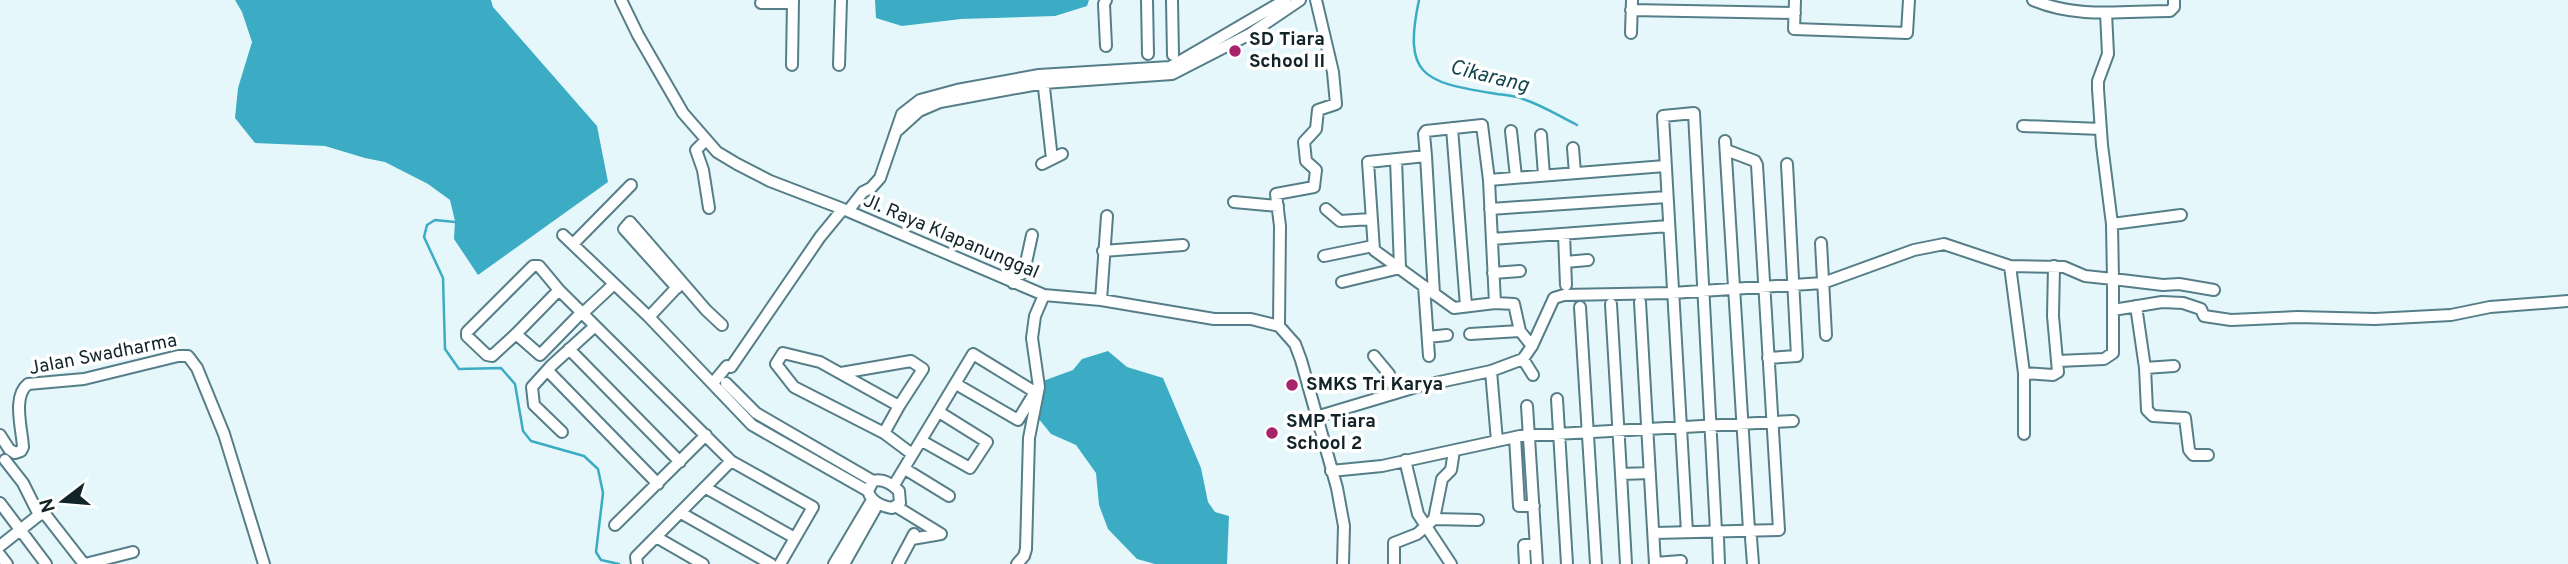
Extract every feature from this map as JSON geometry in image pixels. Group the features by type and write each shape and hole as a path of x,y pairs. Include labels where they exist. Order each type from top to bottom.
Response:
{"street":[{"name":"Jl. Raya Klapanunggal","path":"621,0 683,113 717,152 770,181 846,210 1013,284 1044,295 1101,300 1182,316 1251,319 1279,326"},
{"path":"839,65 841,0"},
{"path":"1106,0 1106,46"},
{"path":"1147,0 1148,54"},
{"path":"1172,0 1173,55"},
{"path":"720,385 727,366 731,367 820,237 880,178 898,130 912,116 928,106 1046,79 1172,74 1285,0"},
{"path":"1215,48 1250,34 1300,0"},
{"path":"1316,0 1333,72 1336,104 1318,110 1317,130 1304,142 1306,161 1316,170 1314,187 1277,193 1281,288 1279,326 1295,344 1337,488 1344,526 1343,564"},
{"path":"1795,0 1794,29 1907,33 1909,0"},
{"path":"2033,0 2072,12 2106,13 2170,11 2174,8 2174,0"},
{"path":"761,3 793,1 792,65"},
{"path":"1630,33 1631,5 1704,6 1795,13"},
{"path":"2058,361 2104,359 2111,355 2115,345 2112,223 2098,83 2108,57 2106,13"},
{"path":"1046,79 1053,159"},
{"path":"1687,532 1663,116 1693,113 1719,564"},
{"path":"1434,293 1424,134 1426,131 1482,125 1489,180 1495,303"},
{"path":"2023,126 2101,129"},
{"path":"1452,128 1466,306"},
{"path":"1511,131 1516,177"},
{"path":"1541,135 1544,176"},
{"path":"706,140 696,150 703,170 709,208"},
{"path":"1654,533 1717,535 1750,534 1779,530 1757,165 1755,161 1725,145 1750,534 1753,564"},
{"path":"1573,148 1575,173"},
{"path":"1426,156 1368,162 1374,250 1454,308 1495,303 1516,306 1520,331 1532,346"},
{"path":"1396,159 1400,268"},
{"path":"1768,358 1797,356 1787,164"},
{"path":"1489,180 1665,166"},
{"path":"573,244 631,185"},
{"path":"1490,209 1667,197"},
{"path":"1234,202 1278,206"},
{"path":"1326,209 1340,221 1371,219"},
{"path":"2112,223 2181,215"},
{"path":"1101,300 1107,216"},
{"path":"679,285 630,222 624,229 679,285 722,325"},
{"path":"1492,239 1669,226"},
{"path":"1564,234 1566,285"},
{"path":"563,235 720,385 752,425 873,494 886,507 897,507 945,535 912,539"},
{"path":"1013,284 1010,273 1024,272 1032,235"},
{"path":"1821,243 1826,335"},
{"path":"1103,251 1183,244"},
{"path":"1316,417 1454,377 1491,371 1522,359 1532,346 1554,298 1559,296 1672,293 1823,283 1914,250 1944,244 2010,266 2066,267 2085,276 2163,285 2179,284 2214,290"},
{"path":"1324,256 1373,246"},
{"path":"1565,261 1588,260"},
{"path":"559,290 516,334 489,356 466,334 533,266 539,266 559,290 731,461 813,507 780,564"},
{"path":"2010,266 2024,373 2024,434"},
{"path":"2024,373 2056,375 2058,372 2053,316 2054,266"},
{"path":"1342,282 1400,268"},
{"path":"1493,273 1520,271"},
{"path":"540,355 614,284"},
{"path":"649,317 679,285"},
{"path":"1424,286 1429,356"},
{"path":"1017,564 1026,549 1029,438 1039,387 1032,338 1035,316 1044,295"},
{"path":"2113,310 2172,302 2201,309 2204,316 2210,318 2231,320 2298,317 2375,319 2451,315 2490,307 2568,300"},
{"path":"1640,302 1656,563 1681,561"},
{"path":"1426,306 1449,304"},
{"path":"1611,304 1616,430 1626,564"},
{"path":"2136,306 2146,368 2148,412 2153,416 2185,418 2191,453 2208,455"},
{"path":"1580,307 1596,564"},
{"path":"562,432 532,400 532,387 595,326"},
{"path":"1470,334 1520,331"},
{"path":"516,334 540,355 549,369 658,484"},
{"path":"1428,337 1447,335"},
{"path":"569,349 680,462"},
{"path":"899,407 820,362 783,353 776,363 794,387 884,433 912,454"},
{"path":"894,485 973,354 1035,392 1018,420 956,384"},
{"name":"Jalan Swadharma","path":"0,435 9,449 15,453 21,451 23,447 19,398 28,384 84,379 178,356 188,356 197,368 224,434 264,564"},
{"path":"1374,356 1389,374 1395,393"},
{"path":"1522,359 1533,375"},
{"path":"841,373 911,361 923,369 884,433"},
{"path":"2146,368 2174,366"},
{"path":"1491,371 1497,441"},
{"path":"1557,399 1567,564"},
{"path":"1527,406 1537,564"},
{"path":"922,441 970,468 987,442 939,412"},
{"path":"1331,471 1382,466 1530,436 1793,421"},
{"path":"615,525 705,435"},
{"path":"1515,438 1519,506 1534,506"},
{"path":"1394,564 1394,543 1417,534 1430,523 1443,479 1451,470 1454,451"},
{"path":"5,460 23,483 39,515"},
{"path":"1405,460 1418,514 1430,523 1451,564"},
{"path":"637,564 636,557 731,461"},
{"path":"905,468 949,496"},
{"path":"1620,474 1650,473"},
{"path":"834,564 882,480 894,485 901,496 897,507"},
{"path":"706,488 795,538"},
{"path":"844,564 873,494"},
{"path":"0,503 47,564"},
{"path":"681,513 771,564"},
{"path":"0,546 39,515 45,514 85,564 120,560 132,552"},
{"path":"1430,523 1478,520"},
{"path":"898,564 920,522"},
{"path":"656,537 703,564"},
{"path":"1525,564 1524,545 1536,545"},
{"path":"0,555 7,564"}],"water":[{"path":"235,0 491,0 493,7 597,126 608,182 478,275 454,239 455,221 450,200 428,184 385,162 325,146 255,143 235,118 238,88 252,42"},
{"path":"875,0 1089,0 1087,6 1055,16 961,19 902,26 876,18"},
{"path":"1108,351 1127,367 1163,378 1201,468 1208,502 1215,512 1229,516 1227,564 1155,564 1137,559 1108,529 1099,505 1096,473 1076,445 1051,434 1034,413 1042,399 1043,381 1073,370 1082,359"}],"waterway":[{"name":"Cikarang","path":"1419,0 1414,45 1417,59 1434,79 1468,89 1530,101 1577,125"},
{"path":"455,222 435,220 427,225 424,237 443,278 445,349 459,369 501,368 515,384 523,431 531,441 584,456 598,469 603,493 596,552 601,560 619,564"}],"place":[{"name":"SD Tiara School II","path":"1235,51"},
{"name":"SMKS Tri Karya","path":"1292,385"},
{"name":"SMP Tiara School 2","path":"1272,433"}]}
